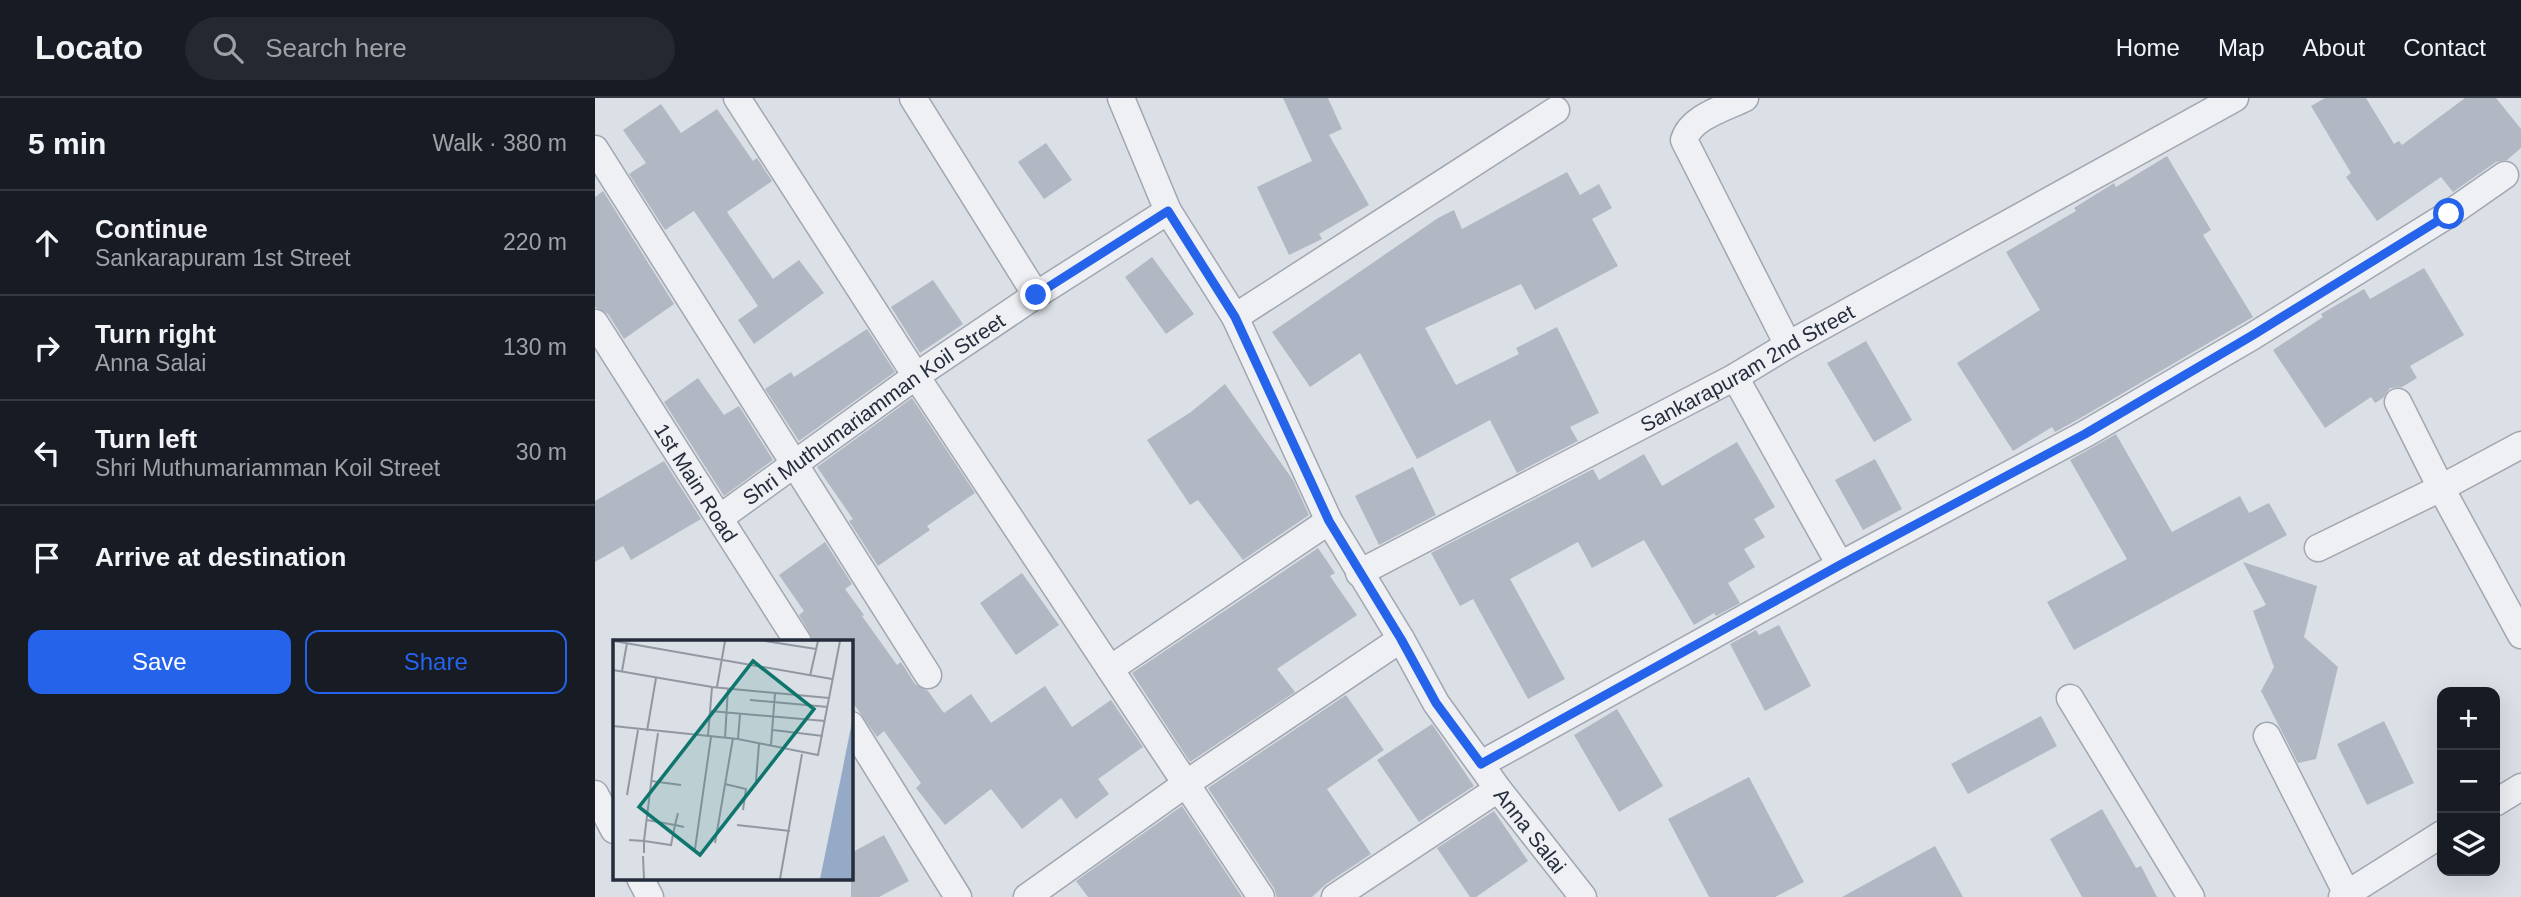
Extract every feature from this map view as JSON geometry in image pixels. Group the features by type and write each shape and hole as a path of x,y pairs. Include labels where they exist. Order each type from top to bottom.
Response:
{"street":[{"path":"737,98 916,376 1261,897"},
{"path":"913,98 1036,295"},
{"name":"Anna Salai","path":"1121,98 1168,211 1235,317 1329,521 1359,573 1401,639 1436,703 1498,789 1583,897"},
{"path":"1745,98 1694,124 1684,140 1788,345"},
{"name":"Sankarapuram 2nd Street","path":"1359,573 1735,377 1788,345 2235,98"},
{"path":"1235,317 1556,110"},
{"path":"595,149 928,675"},
{"path":"1481,764 1840,565 2085,434 2449,214 2505,175"},
{"name":"Shri Muthumariamman Koil Street","path":"721,517 916,376 1168,211"},
{"name":"1st Main Road","path":"595,323 798,640"},
{"path":"1735,377 1840,565"},
{"path":"2398,402 2441,488 2521,635"},
{"path":"2318,548 2441,488 2521,445"},
{"path":"1110,668 1329,521"},
{"path":"1027,897 1187,783 1401,639"},
{"path":"2070,698 2191,897"},
{"path":"852,727 958,897"},
{"path":"2267,736 2345,895 2437,837"},
{"path":"2500,800 2521,787"},
{"path":"1335,897 1498,789"},
{"path":"595,794 613,828"},
{"path":"641,880 650,897"}],"building":[{"path":"1283,98 1328,98 1342,129 1329,135 1369,205 1319,234 1322,239 1289,255 1257,187 1312,161"},
{"path":"2325,98 2366,98 2394,144 2399,141 2402,145 2465,98 2496,98 2521,129 2521,148 2507,160 2496,162 2453,192 2441,177 2377,221 2346,177 2351,173 2311,106"},
{"path":"661,104 681,133 717,109 753,161 757,158 772,181 727,212 773,279 799,260 824,293 754,344 738,320 758,306 694,211 665,230 629,174 646,163 623,130"},
{"path":"1046,143 1072,180 1044,199 1018,162"},
{"path":"2167,156 2211,230 2203,235 2253,317 2077,420 2055,432 2052,427 2013,451 1957,363 2040,310 2006,252 2076,211 2074,208 2114,183 2116,187"},
{"path":"1567,172 1580,195 1599,184 1612,208 1592,219 1618,266 1535,310 1521,284 1425,328 1456,385 1519,354 1516,348 1557,327 1599,413 1570,427 1578,441 1517,473 1490,420 1417,459 1360,353 1310,387 1272,332 1438,218 1454,210 1462,229"},
{"path":"603,191 674,304 624,339 608,314 595,307 595,197"},
{"path":"1152,257 1194,314 1166,334 1125,277"},
{"path":"2424,268 2464,335 2410,366 2417,378 2402,387 2390,388 2383,398 2375,403 2371,397 2325,428 2273,350 2323,317 2321,314 2364,289 2370,299"},
{"path":"933,280 963,324 920,353 891,307"},
{"path":"867,329 895,372 799,441 765,389 791,372 794,377"},
{"path":"1866,341 1912,420 1874,442 1827,363"},
{"path":"698,378 724,415 739,406 773,460 724,496 664,402"},
{"path":"1225,384 1293,480 1309,515 1243,560 1198,500 1190,505 1147,440 1191,412"},
{"path":"912,398 975,493 927,526 930,530 878,566 849,521 853,519 817,467"},
{"path":"2116,434 2172,532 2240,496 2249,513 2269,503 2287,535 2074,650 2047,602 2127,559 2070,460"},
{"path":"1737,442 1775,507 1754,519 1765,537 1744,549 1755,567 1728,583 1740,603 1716,616 1714,613 1694,625 1644,540 1592,568 1578,542 1510,579 1565,679 1528,699 1473,599 1460,606 1431,553 1593,469 1599,480 1644,454 1662,486"},
{"path":"1875,459 1902,509 1863,530 1835,480"},
{"path":"664,461 701,519 631,560 623,546 595,562 595,501"},
{"path":"1413,467 1436,515 1379,545 1355,496"},
{"path":"825,542 852,584 845,589 864,615 862,616 897,665 901,662 915,684 928,691 944,713 971,694 991,723 1045,686 1072,727 1111,700 1143,747 1098,779 1109,794 1076,819 1061,798 1022,829 991,789 945,825 916,788 921,783 884,731 877,737 852,701 852,640 813,640 799,615 804,611 779,575"},
{"path":"1318,548 1335,573 1330,576 1357,615 1277,669 1295,692 1190,762 1132,673"},
{"path":"2243,562 2317,586 2304,637 2338,667 2316,759 2298,763 2261,691 2274,667 2253,611 2266,605"},
{"path":"1022,573 1059,625 1016,655 980,603"},
{"path":"1779,625 1811,686 1765,711 1730,644 1756,630 1759,635"},
{"path":"1346,695 1384,750 1327,789 1371,854 1326,884 1312,897 1277,897 1274,888 1208,788"},
{"path":"1617,709 1663,786 1619,812 1574,735"},
{"path":"2041,716 2057,746 1968,794 1951,764"},
{"path":"2384,721 2414,783 2367,805 2337,744"},
{"path":"1432,724 1474,786 1419,822 1377,760"},
{"path":"1749,777 1804,882 1775,897 1709,897 1668,819"},
{"path":"1182,806 1242,897 1088,897 1076,881"},
{"path":"2102,809 2136,868 2141,866 2157,897 2082,897 2050,839"},
{"path":"1494,811 1528,861 1476,897 1470,897 1437,848"},
{"path":"884,835 909,881 879,897 851,897 852,852"},
{"path":"1935,846 1963,897 1842,897"}],"route":[{"path":"1036,295 1168,211 1235,317 1329,521 1401,639 1436,703 1481,764 1840,565 2085,434 2253,335 2449,214"}]}
